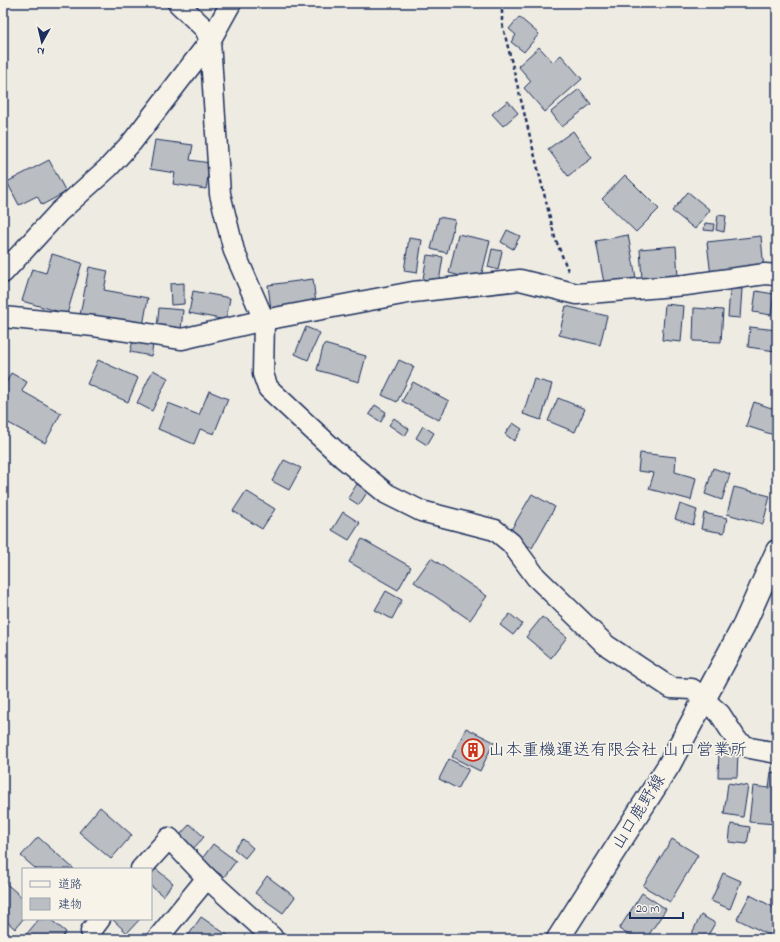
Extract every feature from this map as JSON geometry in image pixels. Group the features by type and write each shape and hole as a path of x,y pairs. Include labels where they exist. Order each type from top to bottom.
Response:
{"main road":[{"name":"山口鹿野線","path":"558,939 669,765 744,625 777,551"}],"street":[{"path":"178,3 205,29 210,41 220,194 234,251 264,320 263,374 268,388 343,458 387,494 421,511 495,530 511,543 536,577 606,645 671,688 692,689 720,714 738,742 750,748 777,753"},
{"path":"3,273 59,212 109,167 132,142 210,41 231,3"},
{"path":"3,316 94,326 182,339 264,320 413,292 520,280 577,294 686,285 765,274 777,275"},
{"path":"142,868 169,838 208,878 272,937 270,939"},
{"path":"157,939 208,878"}],"path":[{"path":"502,3 502,23 555,238 577,294"}],"building":[{"path":"519,17 539,34 524,52 511,42 516,35 509,29"},
{"path":"539,47 553,62 561,55 582,79 545,112 524,88 531,81 518,66"},
{"path":"579,89 591,104 562,127 551,112"},
{"path":"508,101 518,113 503,126 492,114"},
{"path":"573,131 592,158 568,176 548,149"},
{"path":"155,140 193,145 190,160 210,163 206,189 173,184 175,173 150,169"},
{"path":"49,160 66,192 42,205 37,196 19,205 7,182"},
{"path":"625,175 659,209 636,232 602,199"},
{"path":"688,192 710,210 695,229 672,211"},
{"path":"718,215 726,216 724,232 716,230"},
{"path":"439,217 455,220 447,253 431,249"},
{"path":"705,223 714,224 713,231 704,230"},
{"path":"507,230 520,236 513,249 501,242"},
{"path":"458,234 490,241 480,281 449,273"},
{"path":"628,235 637,283 605,288 596,241"},
{"path":"761,236 764,270 711,276 707,242"},
{"path":"409,238 422,240 417,273 404,271"},
{"path":"676,246 678,277 642,280 640,249"},
{"path":"492,249 502,251 498,270 488,267"},
{"path":"52,254 82,263 67,314 22,301 32,269 46,273"},
{"path":"427,255 443,257 439,282 423,279"},
{"path":"89,267 108,271 104,290 148,298 143,326 80,315"},
{"path":"313,279 316,304 271,310 268,285"},
{"path":"184,283 184,304 171,305 170,284"},
{"path":"730,288 742,289 740,318 728,317"},
{"path":"193,291 230,298 226,320 189,313"},
{"path":"756,291 774,294 771,315 753,312"},
{"path":"665,304 684,306 681,342 662,340"},
{"path":"566,306 607,316 600,345 559,335"},
{"path":"159,308 183,310 181,330 157,328"},
{"path":"694,308 723,310 721,342 693,341"},
{"path":"306,327 320,333 308,360 295,354"},
{"path":"750,327 777,330 775,351 748,347"},
{"path":"133,341 153,345 151,356 130,352"},
{"path":"324,344 366,356 359,382 317,370"},
{"path":"98,360 138,378 128,402 87,384"},
{"path":"399,360 414,367 397,402 382,395"},
{"path":"153,370 168,378 152,411 137,403"},
{"path":"11,373 27,382 22,391 61,413 45,443 3,420 3,389"},
{"path":"534,379 552,384 541,420 523,414"},
{"path":"413,382 449,401 439,420 402,401"},
{"path":"209,391 228,399 214,434 200,429 194,444 158,429 168,403 199,415"},
{"path":"558,398 585,409 575,432 548,421"},
{"path":"754,402 777,410 777,436 746,426"},
{"path":"375,405 386,412 381,422 369,414"},
{"path":"394,418 409,429 405,436 389,425"},
{"path":"513,423 522,429 514,441 505,434"},
{"path":"423,426 434,433 427,445 416,438"},
{"path":"640,453 676,457 675,472 696,478 691,500 649,489 654,473 638,471"},
{"path":"284,460 301,468 289,490 272,481"},
{"path":"713,468 730,474 722,500 705,494"},
{"path":"357,484 368,491 359,505 348,498"},
{"path":"734,487 770,496 763,524 727,514"},
{"path":"246,491 275,509 262,529 233,511"},
{"path":"532,494 555,507 532,548 508,535"},
{"path":"680,504 697,510 693,525 675,519"},
{"path":"343,512 360,523 349,540 332,530"},
{"path":"704,513 727,518 724,533 701,529"},
{"path":"362,539 411,567 398,590 349,562"},
{"path":"431,558 487,596 470,620 414,582"},
{"path":"386,591 402,600 392,619 375,610"},
{"path":"510,614 522,624 513,635 500,625"},
{"path":"542,617 567,637 551,658 526,637"},
{"name":"山本重機運送有限会社 山口営業所","path":"466,728 494,742 480,771 452,757"},
{"path":"719,752 738,752 737,777 718,777"},
{"path":"449,759 469,769 458,789 439,779"},
{"path":"771,772 777,773 777,824 749,822 753,786 769,788"},
{"path":"728,783 748,786 743,817 724,814"},
{"path":"100,807 132,835 111,859 79,832"},
{"path":"190,824 204,837 191,851 177,838"},
{"path":"731,824 750,827 747,844 729,842"},
{"path":"38,837 73,868 35,868 21,856"},
{"path":"243,839 253,848 245,858 234,849"},
{"path":"672,839 698,855 670,902 643,886"},
{"path":"213,844 236,861 224,877 201,860"},
{"path":"155,868 173,883 163,896 152,887 152,871"},
{"path":"723,873 741,881 730,909 711,901"},
{"path":"267,876 295,897 283,913 255,893"},
{"path":"3,881 22,897 22,920 15,929 3,918"},
{"path":"642,893 666,909 646,939 635,939 619,929"},
{"path":"750,895 777,909 777,939 737,919"},
{"path":"701,915 715,923 706,939 689,939"},
{"path":"201,917 233,939 193,939 188,936"},
{"path":"38,920 51,920 66,932 61,939 28,939 25,936"},
{"path":"113,920 139,920 127,933"}],"place":[{"name":"山本重機運送有限会社 山口営業所","path":"473,750"}]}
